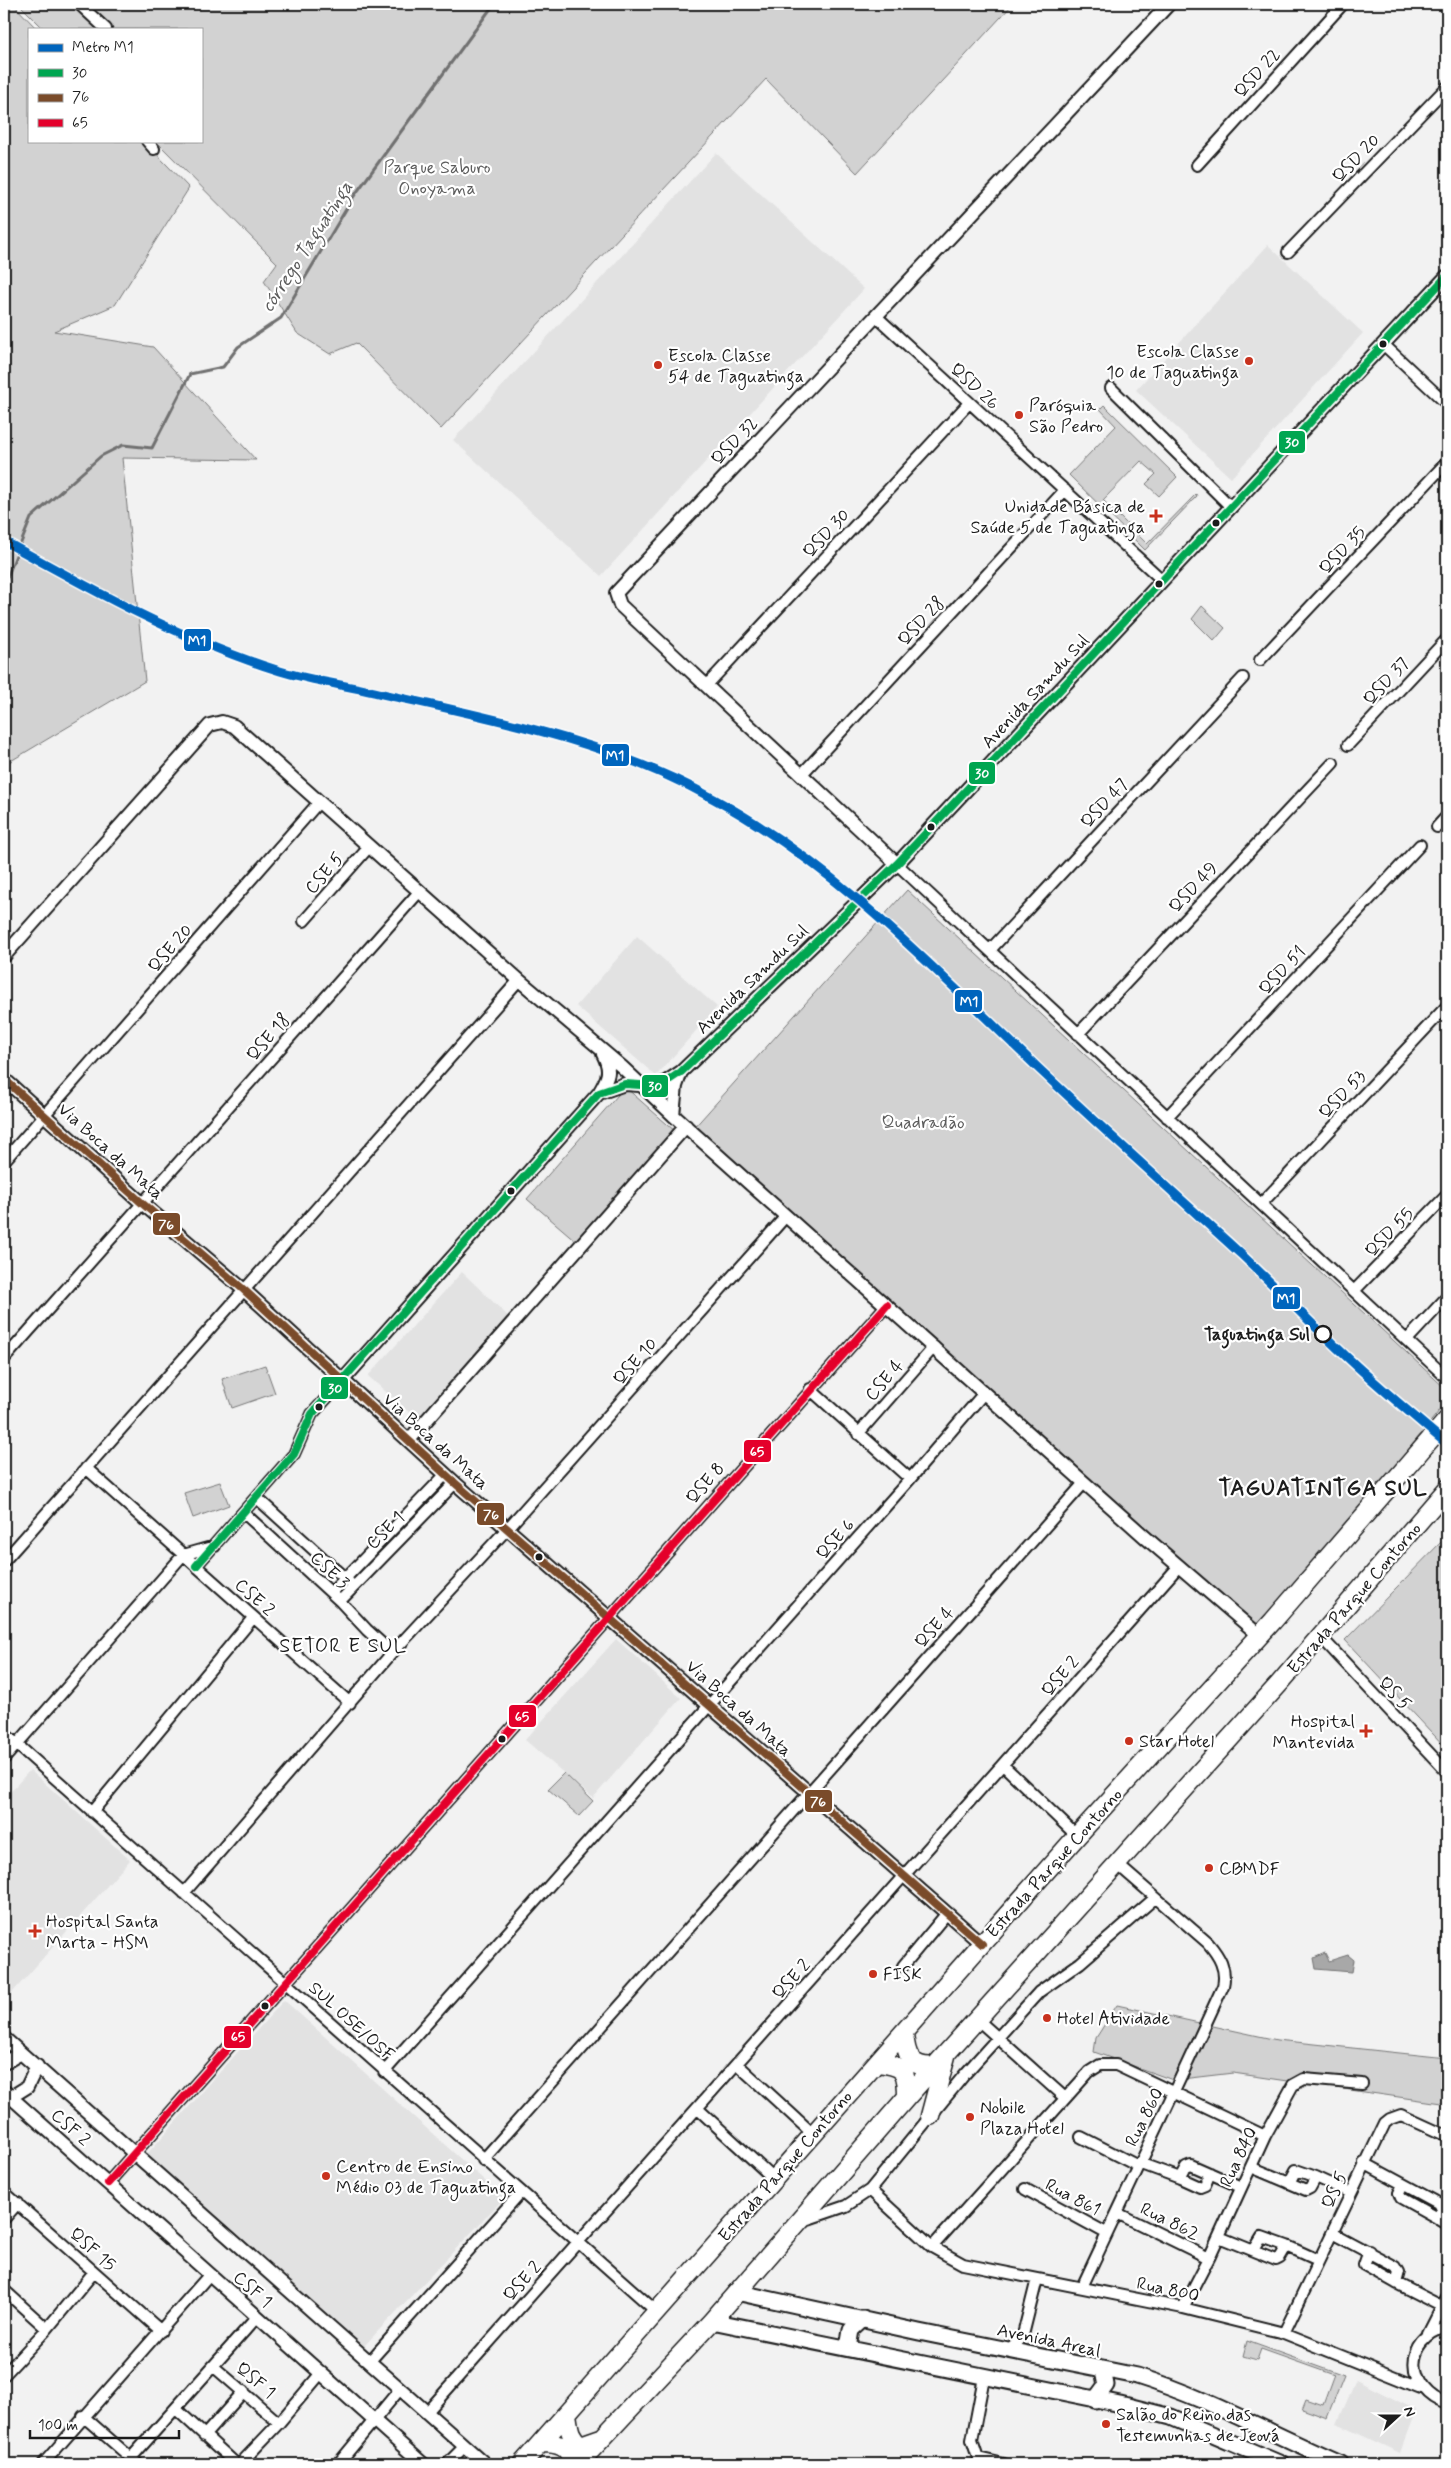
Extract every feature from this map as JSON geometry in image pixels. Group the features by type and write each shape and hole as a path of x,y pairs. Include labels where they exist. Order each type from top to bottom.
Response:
{"highway":[{"name":"Estrada Parque Contorno","path":"522,2464 1077,1836 1354,1530 1447,1420"},
{"name":"Estrada Parque Contorno","path":"578,2464 712,2321 796,2223 1320,1636 1447,1489"},
{"path":"904,2033 905,2048 915,2064 922,2068 942,2061"},
{"path":"930,2116 942,2061"},
{"path":"878,2063 892,2064 900,2068 906,2075 908,2097"},
{"path":"567,2414 571,2436 576,2442 581,2445 588,2444 601,2438"},
{"path":"542,2443 554,2443 566,2448 570,2455 571,2464"}],"main road":[{"name":"Avenida Areal","path":"736,2292 1137,2376 1171,2386 1212,2403 1290,2442 1341,2464"},
{"path":"848,2348 851,2330 863,2319"},
{"path":"712,2321 1171,2416 1279,2464 1279,2452 1290,2442"},
{"path":"1095,2400 1106,2385 1103,2370"}],"street":[{"path":"79,4 105,28"},
{"name":"QSD 32","path":"706,686 620,606 616,596 617,589 877,317 1169,4"},
{"name":"QSD 22","path":"1197,165 1343,4"},
{"name":"QSD 20","path":"1288,252 1447,87"},
{"name":"Avenida Samdu Sul","path":"599,1093 625,1084 660,1084 681,1072 887,874 1447,276"},
{"name":"QSD 26","path":"877,317 1162,580"},
{"path":"1383,344 1447,404"},
{"path":"1111,388 1231,507"},
{"name":"QSD 30","path":"706,686 969,403"},
{"name":"QSD 35","path":"1260,660 1447,462"},
{"name":"QSD 28","path":"801,775 1065,490"},
{"name":"QSD 37","path":"1348,745 1447,639"},
{"name":"QSD 47","path":"990,950 1243,678"},
{"path":"706,686 1447,1378"},
{"path":"4,956 210,725 222,722 240,730 419,892 641,1084 672,1115 887,1305 1084,1483 1260,1636"},
{"name":"QSD 49","path":"1078,1034 1333,763"},
{"name":"QSE 20","path":"4,1161 320,802"},
{"path":"1437,827 1447,816"},
{"name":"QSD 51","path":"1167,1117 1420,845"},
{"name":"CSE 5","path":"304,921 369,847"},
{"name":"QSE 18","path":"4,1359 419,892"},
{"path":"4,1561 519,980"},
{"name":"QSD 53","path":"1261,1204 1447,1006"},
{"path":"196,1566 294,1454 312,1414 599,1093 609,1073 609,1067 602,1052"},
{"path":"672,1115 676,1086 681,1072"},
{"name":"Via Boca da Mata","path":"4,1079 143,1204 244,1290 450,1479 982,1944"},
{"path":"409,1440 686,1126"},
{"name":"QSD 55","path":"1354,1291 1447,1195"},
{"name":"QSE 10","path":"184,1893 392,1653 508,1528 786,1216"},
{"path":"1407,1340 1447,1297"},
{"name":"QSE 8","path":"108,2183 810,1389 887,1305"},
{"name":"CSE 4","path":"858,1434 934,1347"},
{"path":"810,1389 910,1479"},
{"name":"QSE 6","path":"384,2072 710,1706 984,1393"},
{"name":"CSE 2","path":"86,1468 350,1703"},
{"name":"CSE 1","path":"331,1593 450,1479"},
{"name":"CSE 1","path":"340,1601 450,1479"},
{"name":"QSE 4","path":"484,2160 1084,1483"},
{"name":"CSE 3","path":"257,1498 353,1586"},
{"name":"CSE 3","path":"244,1513 340,1601 392,1653"},
{"path":"4,1759 183,1555 215,1546"},
{"name":"QSE 2","path":"427,2412 698,2109 1178,1566"},
{"path":"92,1812 253,1618"},
{"name":"QS 5","path":"1320,1636 1447,1772"},
{"name":"SUL OSE/OSF","path":"4,1733 384,2072 657,2312"},
{"path":"1003,1764 1077,1836"},
{"path":"796,2223 846,2206 870,2190 930,2116 1039,1992 1080,1963 1155,1898 1117,1864"},
{"name":"Rua 860","path":"1082,2287 1223,1986 1224,1969 1220,1959 1208,1944 1155,1898"},
{"path":"903,1966 947,1913"},
{"path":"978,2020 1065,2098"},
{"path":"4,2038 134,2154 244,2248 400,2390 485,2464"},
{"path":"4,2063 21,2053"},
{"path":"932,2247 1089,2072 1100,2065 1107,2063 1116,2065 1265,2136"},
{"path":"737,2064 813,2134"},
{"path":"6,2093 27,2087 37,2066"},
{"name":"Rua 840","path":"1183,2308 1209,2258 1265,2136 1293,2085 1298,2080 1304,2079 1362,2084"},
{"name":"CSF 2","path":"6,2093 108,2183"},
{"path":"698,2109 774,2179"},
{"name":"QS 5","path":"1284,2333 1384,2123 1395,2116 1408,2117 1447,2136"},
{"path":"1081,2137 1138,2165 1180,2178 1200,2187 1205,2185 1210,2173"},
{"path":"1364,2163 1403,2185 1399,2193 1401,2198 1447,2224"},
{"path":"1180,2178 1190,2165 1241,2187"},
{"path":"1251,2168 1308,2190 1316,2177"},
{"path":"1288,2183 1296,2170 1351,2193"},
{"name":"CSF 1","path":"108,2183 423,2464"},
{"name":"Rua 861","path":"1025,2189 1106,2233"},
{"name":"Rua 800","path":"870,2190 932,2247 963,2264 1183,2308 1284,2333 1421,2388 1434,2400 1447,2404"},
{"name":"QSF 15","path":"4,2192 161,2331"},
{"path":"369,2362 522,2192"},
{"path":"4,2219 18,2204"},
{"name":"Rua 862","path":"1117,2213 1209,2258"},
{"path":"1332,2233 1369,2251 1399,2269 1396,2283"},
{"path":"1219,2237 1278,2260 1287,2246"},
{"path":"1254,2250 1262,2237 1318,2260"},
{"path":"1369,2251 1364,2265 1441,2310 1447,2326 1427,2336"},
{"path":"4,2373 47,2329 94,2272"},
{"path":"43,2464 83,2416 210,2274"},
{"path":"1009,2350 1023,2335 1037,2280"},
{"path":"4,2290 47,2329"},
{"path":"1421,2388 1414,2369 1417,2351 1447,2297"},
{"path":"214,2366 258,2317"},
{"path":"1023,2335 1032,2355"},
{"name":"QSF 1","path":"135,2461 176,2409 214,2366 279,2423"},
{"path":"1394,2377 1414,2369"},
{"path":"240,2464 279,2423 321,2373"},
{"path":"984,2377 972,2440 980,2461 1004,2464"},
{"path":"338,2464 400,2390"},
{"path":"204,2436 244,2391"},
{"path":"176,2409 236,2464"},
{"path":"83,2416 135,2461"},
{"path":"447,2464 465,2446"}],"shaded area":[{"name":"Escola Classe 54 de Taguatinga","path":"716,153 864,289 601,576 453,440"},
{"name":"Escola Classe 10 de Taguatinga","path":"1268,245 1363,333 1231,478 1136,390"},
{"path":"637,936 717,1007 656,1076 576,1006"},
{"path":"462,1272 511,1319 419,1421 368,1376"},
{"path":"616,1639 681,1698 593,1798 525,1740"},
{"name":"Hospital Santa Marta - HSM","path":"30,1770 130,1860 4,2002 4,1799"},
{"path":"1325,1953 1329,1961 1348,1955 1354,1960 1352,1972 1316,1969 1314,1958"},
{"name":"Centro de Ensino Médio 03 de Taguatinga","path":"284,2000 504,2198 364,2346 147,2154"},
{"path":"1356,2380 1416,2410 1400,2453 1337,2424"}],"green space":[{"path":"4,4 13,4 36,28 28,28 28,142 145,142 189,188 115,305 54,331 153,347 256,460 122,458 145,681 4,765"},
{"name":"Parque Saburo Onoyama","path":"19,4 1013,4 857,173 766,79 441,429 356,343 330,354 297,333 264,281 277,263 157,142 202,142 202,28 43,28"},
{"path":"1104,405 1177,477 1159,496 1146,484 1156,474 1141,461 1103,500 1147,544 1196,494 1197,496 1145,550 1069,475 1116,426 1100,409"},
{"path":"1202,606 1225,628 1214,641 1192,619"},
{"name":"Quadradão","path":"907,890 1447,1390 1447,1401 1260,1636 692,1130"},
{"path":"625,1087 676,1132 576,1241 527,1199"},
{"path":"265,1365 275,1393 232,1408 222,1379"},
{"path":"220,1482 229,1505 193,1518 184,1493"},
{"path":"1447,1536 1447,1749 1345,1640"},
{"path":"564,1773 593,1801 579,1816 548,1789"},
{"path":"1117,2005 1277,2040 1447,2058 1447,2104 1233,2073 1173,2080 1094,2052 1096,2038"},
{"path":"1247,2341 1344,2376 1327,2418 1302,2409 1306,2399 1323,2405 1334,2375 1261,2349 1257,2360 1243,2356"}],"waterway":[{"name":"córrego Taguatinga","path":"4,585 31,518 101,456 123,445 152,448 190,374 223,367 238,347 281,318 354,196 494,4"}],"metro line":[{"name":"M1","path":"4,541 71,578 173,630 244,659 291,674 504,722 591,746 633,761 674,779 714,799 759,826 802,855 922,957 1062,1090 1242,1255 1321,1333 1447,1444"}],"transit line":[{"name":"30","path":"196,1566 294,1454 312,1414 599,1093 625,1084 655,1086 666,1082 681,1072 897,864 1447,276"},
{"name":"76","path":"4,1079 143,1204 244,1290 455,1483 982,1944"},
{"name":"65","path":"108,2183 887,1305"}],"place":[{"name":"Escola Classe 10 de Taguatinga","path":"1249,361"},
{"name":"Escola Classe 54 de Taguatinga","path":"658,365"},
{"name":"Paróquia São Pedro","path":"1019,415"},
{"name":"Unidade Básica de Saúde 5 de Taguatinga","path":"1156,516"},
{"name":"Taguatinga Sul","path":"1323,1334"},
{"name":"Hospital Mantevida","path":"1366,1731"},
{"name":"Star Hotel","path":"1129,1741"},
{"name":"CBMDF","path":"1209,1868"},
{"name":"Hospital Santa Marta - HSM","path":"35,1931"},
{"name":"FISK","path":"873,1974"},
{"name":"Hotel Atividade","path":"1047,2018"},
{"name":"Nobile Plaza Hotel","path":"970,2117"},
{"name":"Centro de Ensino Médio 03 de Taguatinga","path":"326,2176"},
{"name":"Salão do Reino das Testemunhas de Jeová","path":"1106,2424"}],"district":[{"name":"TAGUATINTGA SUL","path":"1323,1487"},
{"name":"SETOR E SUL","path":"343,1645"}]}
